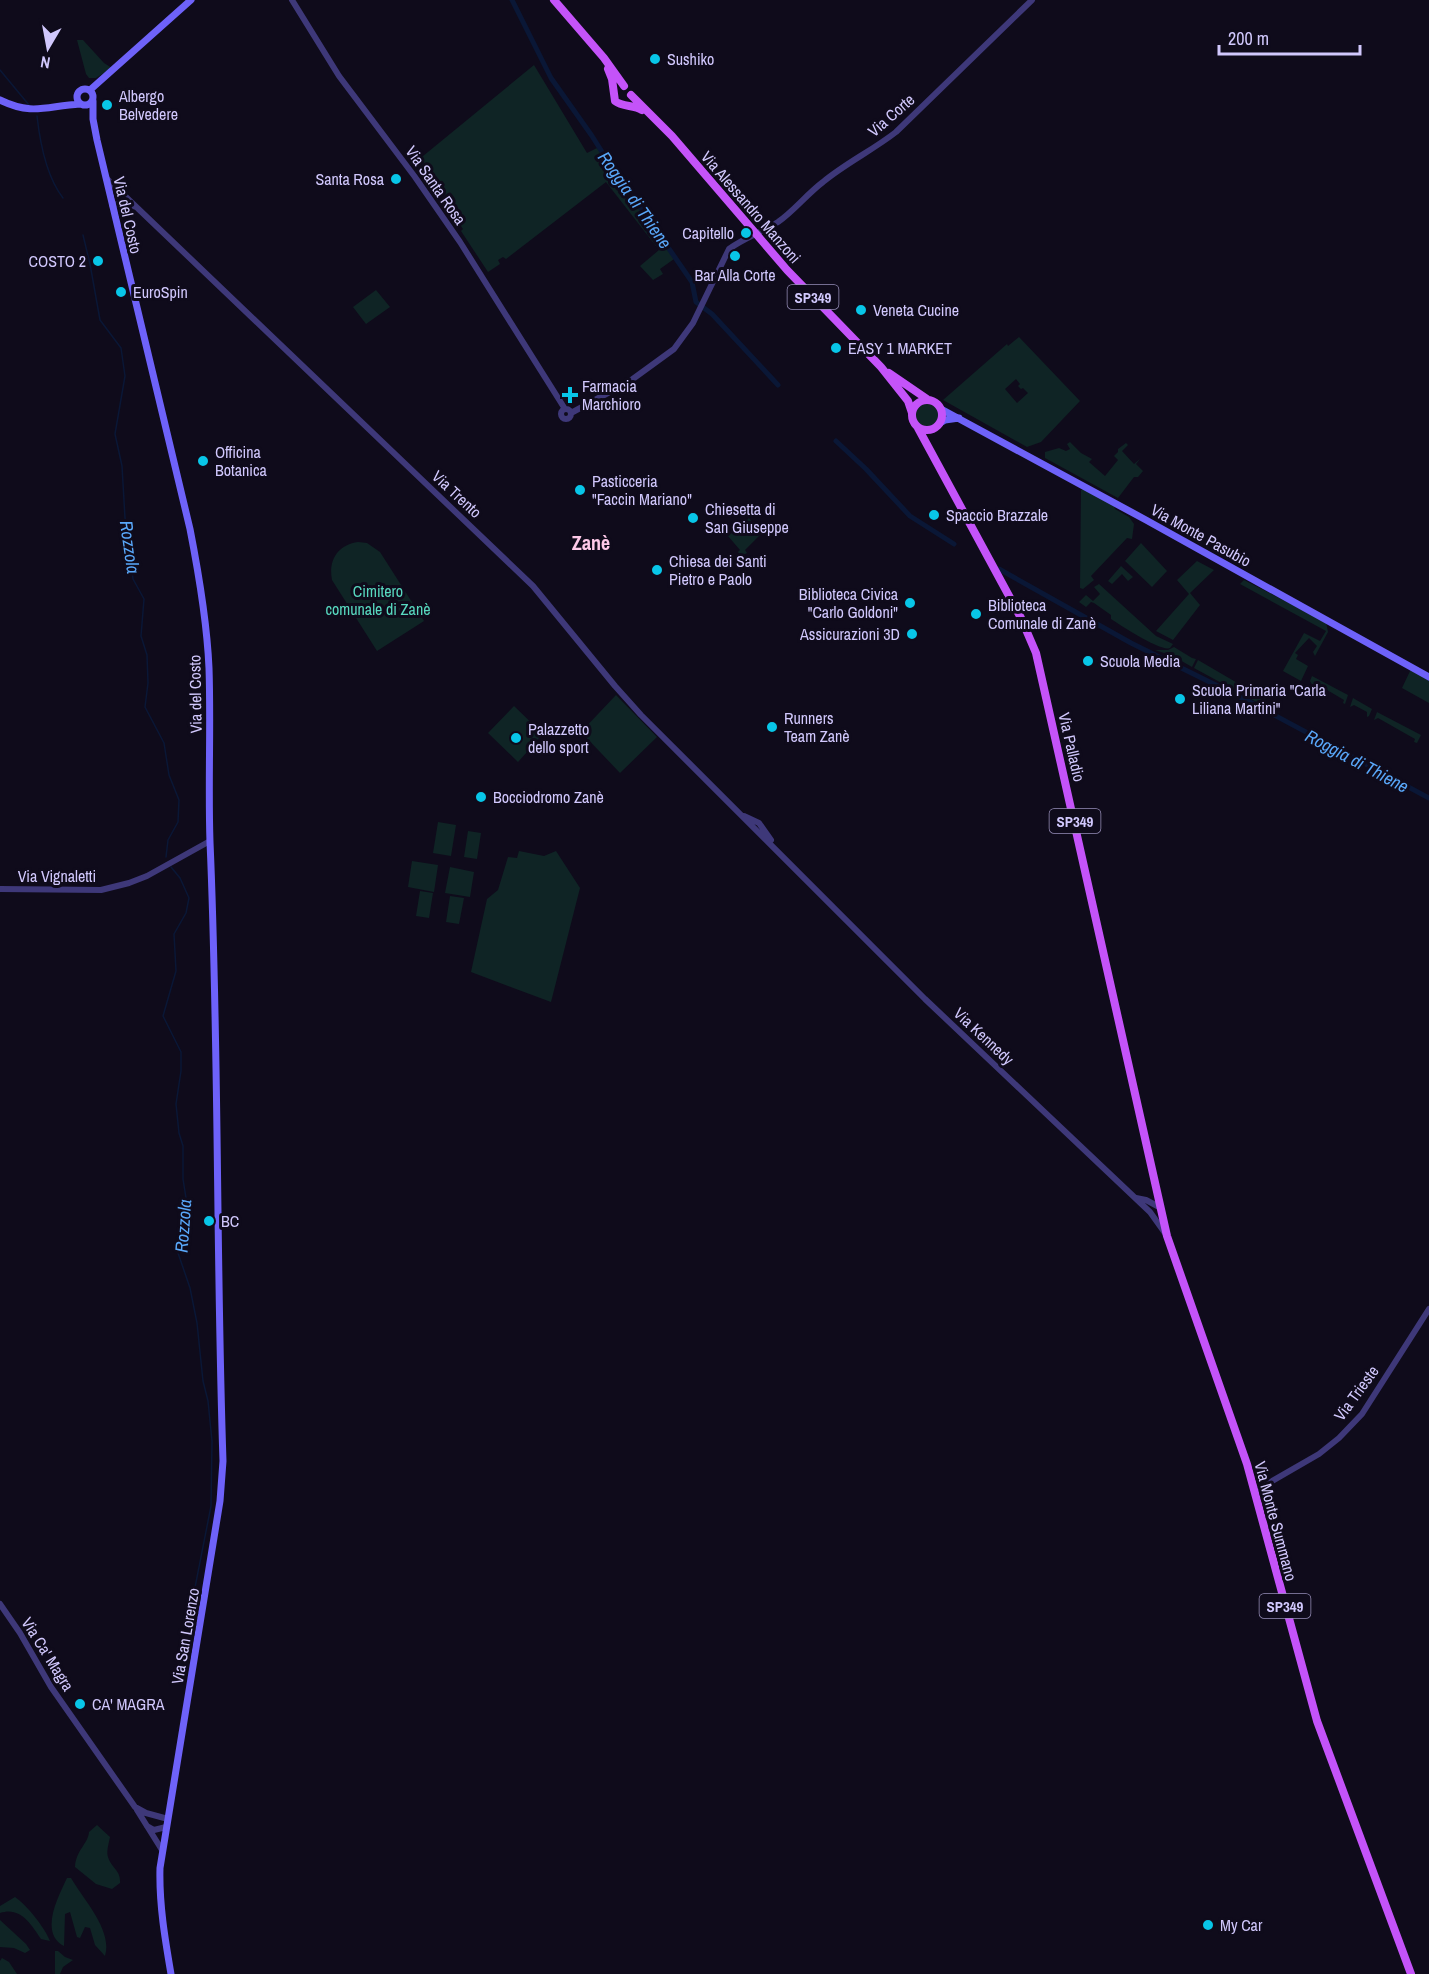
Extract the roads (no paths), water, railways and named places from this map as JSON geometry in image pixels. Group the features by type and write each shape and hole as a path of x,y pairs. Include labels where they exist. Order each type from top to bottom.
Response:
{"main road":[{"path":"63,105 82,89 90,90 191,0"},
{"name":"Via Alessandro Manzoni","path":"554,0 604,58 631,95 652,115 755,234 881,367 892,377 927,399"},
{"name":"Via Alessandro Manzoni","path":"604,58 612,79 613,97 616,102 636,107 652,115"},
{"path":"0,100 22,109 33,110 63,105 89,105 106,76"},
{"path":"613,92 617,87 624,86"},
{"path":"90,90 93,99"},
{"path":"77,94 77,99 93,119"},
{"path":"624,104 629,101 631,95"},
{"name":"Via del Costo","path":"93,99 93,119 110,196 190,529 200,582 209,666 219,1300"},
{"name":"Via Alessandro Manzoni","path":"892,377 908,401 912,413"},
{"path":"903,395 908,390 913,390"},
{"path":"912,413 915,405 927,399"},
{"name":"SP349","path":"927,399 936,402 941,409"},
{"path":"933,454 932,437 942,419 941,409"},
{"name":"Via Monte Pasubio","path":"941,409 1429,677"},
{"name":"SP349","path":"912,413 913,421 933,454"},
{"path":"918,428 927,430 945,420 959,418"},
{"name":"Via Palladio","path":"933,454 1021,618 1036,653 1161,1209"},
{"name":"Via Monte Summano","path":"1161,1209 1167,1236 1255,1491 1317,1720 1411,1974"},
{"name":"Via San Lorenzo","path":"171,1974 159,1887 162,1850 220,1501 223,1461 219,1300"}],"street":[{"name":"Via Santa Rosa","path":"292,0 339,76 416,177 453,232 567,411"},
{"name":"Via Corte","path":"567,411 578,408 630,381 674,349 687,333 729,249 778,222 805,196 839,169 876,147 912,116 1032,0"},
{"name":"Via Trento","path":"106,178 533,586 615,686 741,814 762,832"},
{"path":"110,196 123,193"},
{"path":"112,204 126,203 139,209"},
{"name":"Via Kennedy","path":"762,832 781,856 925,999 1150,1212 1167,1236"},
{"name":"Via Vignaletti","path":"0,889 101,890 147,876 210,841"},
{"path":"1146,1200 1151,1199 1157,1189"},
{"path":"1135,1198 1146,1200 1161,1209"},
{"path":"1150,1212 1161,1209"},
{"name":"Via Trieste","path":"1255,1491 1319,1454 1339,1438 1362,1414 1429,1309"},
{"name":"Via Ca' Magra","path":"0,1604 20,1633 51,1687 135,1807 162,1850"},
{"path":"135,1807 146,1813 168,1819"},
{"path":"145,1823 148,1828 154,1830 166,1827"}],"waterway":[{"name":"Roggia di Thiene","path":"512,0 551,78 628,193 634,198 692,282 696,302 712,314 778,385"},
{"name":"Rozzola","path":"0,70 29,105"},
{"name":"Rozzola","path":"37,116 48,170 63,198"},
{"name":"Rozzola","path":"83,235 100,320 121,348 125,376 115,434 122,466 125,518 133,579 144,599 141,636 147,655 148,683 145,707 164,743 169,775 179,800 178,822 168,840 166,857"},
{"name":"Roggia di Thiene","path":"836,441 910,516 954,544"},
{"name":"Roggia di Thiene","path":"999,569 1131,643 1250,702 1429,798"},
{"name":"Rozzola","path":"171,867 180,878 189,898 186,913 174,934 176,971 163,1016 181,1052 181,1071 176,1104 179,1133 183,1146 183,1179 186,1198 184,1229 177,1250 190,1288 197,1323 212,1441 211,1506 188,1623 192,1630"}],"place":[{"name":"Sushiko","path":"655,59"},
{"name":"Albergo Belvedere","path":"107,105"},
{"name":"Santa Rosa","path":"396,179"},
{"name":"Capitello","path":"746,233"},
{"name":"Bar Alla Corte","path":"735,256"},
{"name":"COSTO 2","path":"98,261"},
{"name":"EuroSpin","path":"121,292"},
{"name":"Veneta Cucine","path":"861,310"},
{"name":"EASY 1 MARKET","path":"836,348"},
{"name":"Farmacia Marchioro","path":"570,395"},
{"name":"Officina Botanica","path":"203,461"},
{"name":"Pasticceria \"Faccin Mariano\"","path":"580,490"},
{"name":"Spaccio Brazzale","path":"934,515"},
{"name":"Chiesetta di San Giuseppe","path":"693,518"},
{"name":"Chiesa dei Santi Pietro e Paolo","path":"657,570"},
{"name":"Biblioteca Civica \"Carlo Goldoni\"","path":"910,603"},
{"name":"Biblioteca Comunale di Zanè","path":"976,614"},
{"name":"Assicurazioni 3D","path":"912,634"},
{"name":"Scuola Media","path":"1088,661"},
{"name":"Scuola Primaria \"Carla Liliana Martini\"","path":"1180,699"},
{"name":"Runners Team Zanè","path":"772,727"},
{"name":"Palazzetto dello sport","path":"516,738"},
{"name":"Bocciodromo Zanè","path":"481,797"},
{"name":"BC","path":"209,1221"},
{"name":"CA' MAGRA","path":"80,1704"},
{"name":"My Car","path":"1208,1925"}],"district":[{"name":"Zanè","path":"591,542"}],"park label":[{"name":"Cimitero comunale di Zanè","path":"378,600"}]}
